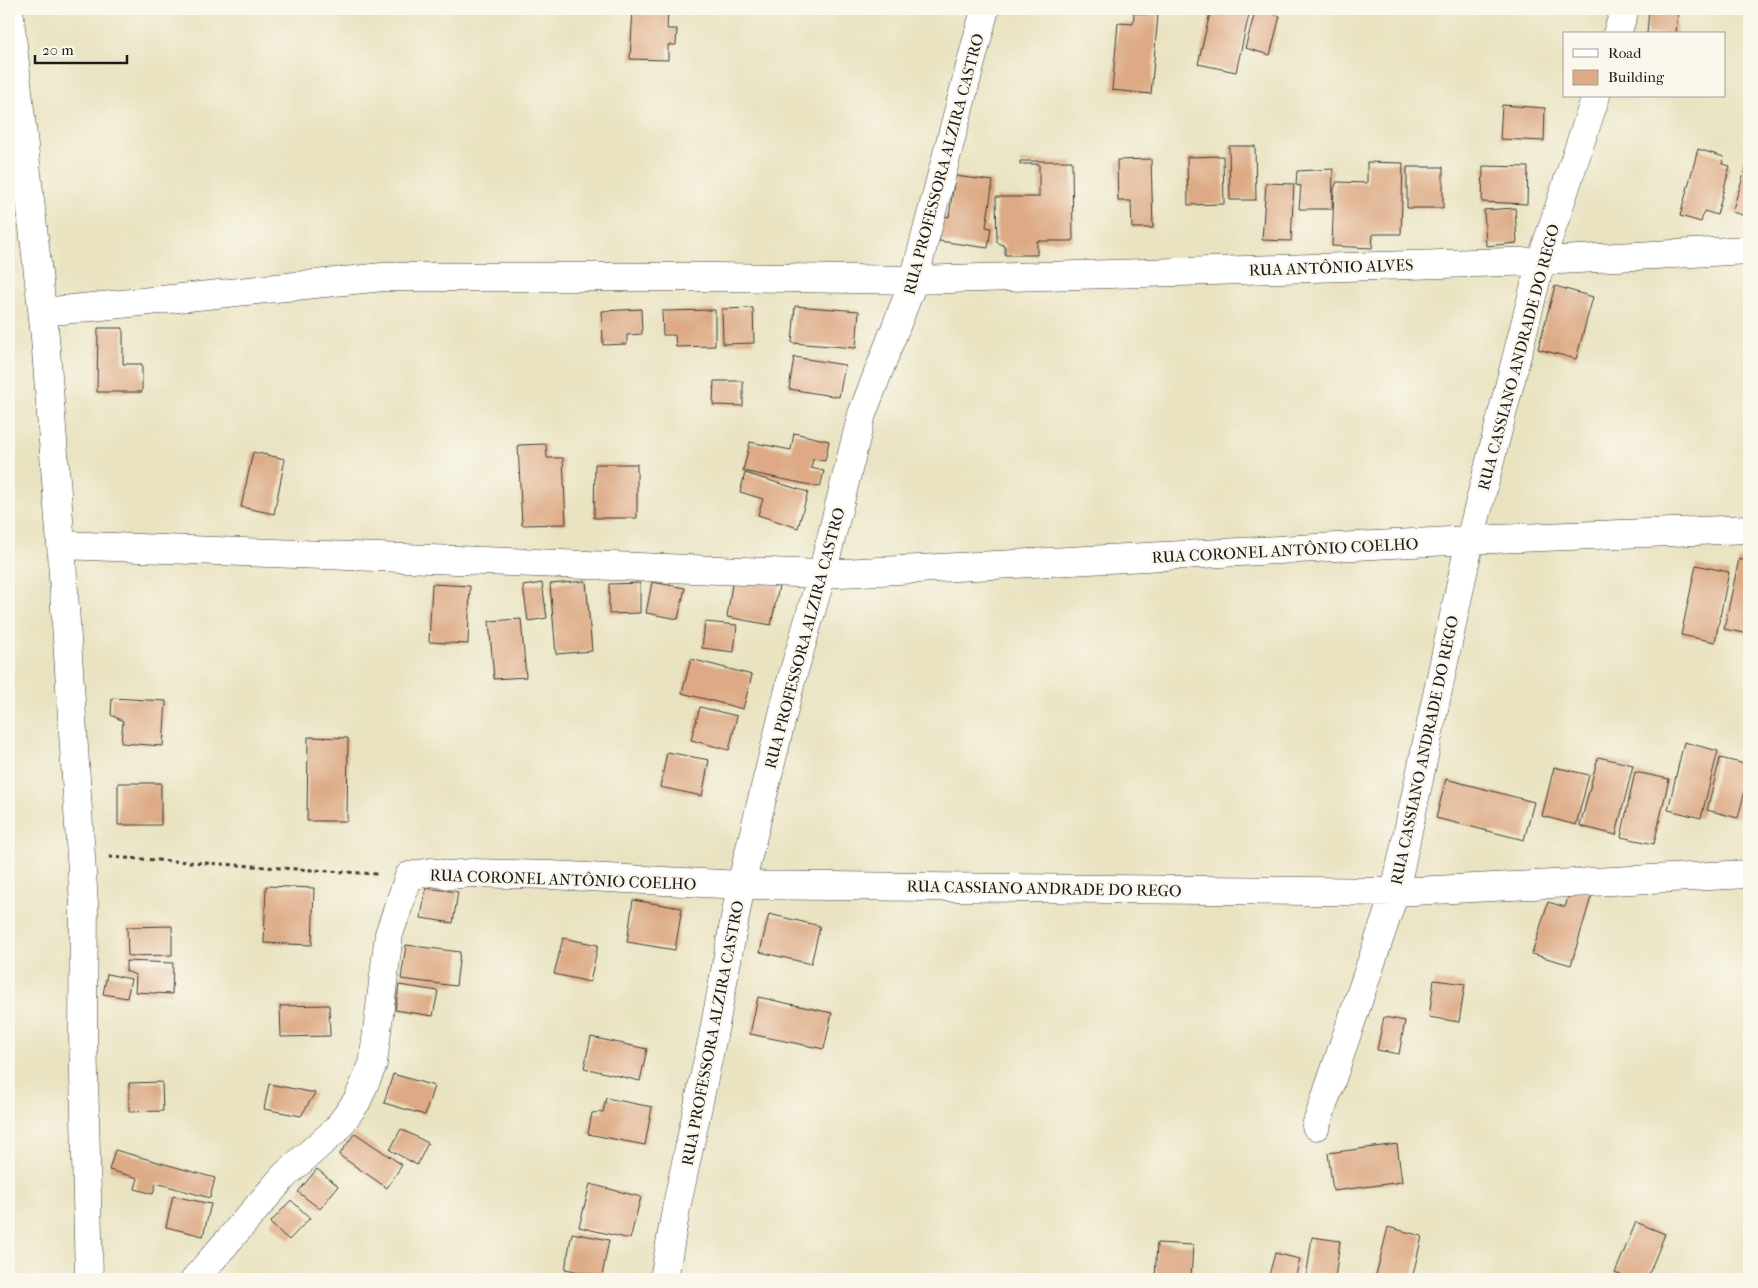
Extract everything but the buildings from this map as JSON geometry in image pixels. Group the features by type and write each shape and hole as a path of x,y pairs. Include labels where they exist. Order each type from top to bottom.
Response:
{"street":[{"path":"9,9 43,312 61,544 81,855 84,904 83,1034 89,1279"},
{"name":"RUA PROFESSORA ALZIRA CASTRO","path":"664,1279 676,1208 713,1036 741,886 791,680 822,574 862,414 914,280 985,9"},
{"path":"1618,32 1625,9"},
{"name":"RUA CASSIANO ANDRADE DO REGO","path":"741,886 1395,892 1470,540 1541,261 1595,98"},
{"name":"RUA ANTÔNIO ALVES","path":"43,312 383,277 715,277 914,280 1541,261 1749,250"},
{"name":"RUA CORONEL ANTÔNIO COELHO","path":"61,544 822,574 1470,540 1749,528"},
{"name":"RUA CORONEL ANTÔNIO COELHO","path":"195,1279 286,1175 337,1129 357,1101 373,1064 389,934 409,876 431,872 449,875 472,873 550,875 741,886"},
{"path":"1316,1126 1395,892 1749,874"}],"path":[{"path":"81,855 409,876"}]}
